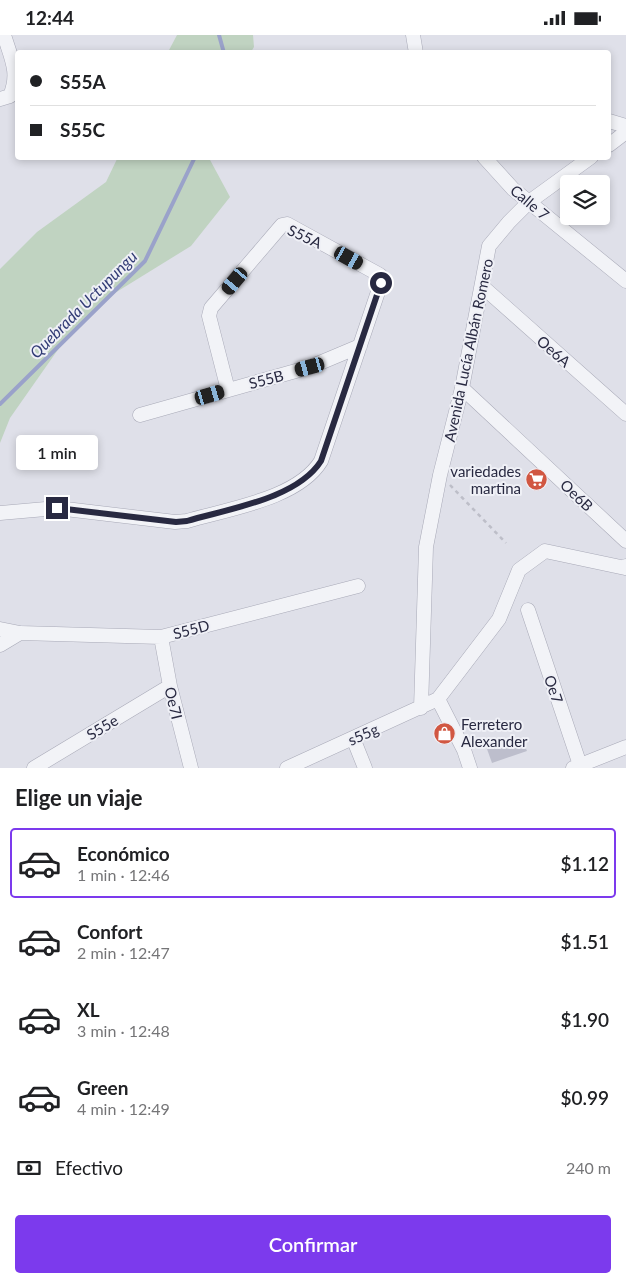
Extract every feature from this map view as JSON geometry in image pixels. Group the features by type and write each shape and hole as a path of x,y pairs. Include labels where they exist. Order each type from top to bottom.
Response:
{"street":[{"path":"4,35 15,71"},
{"path":"413,35 416,50"},
{"path":"0,99 10,96 15,80"},
{"path":"611,122 626,126"},
{"path":"611,144 626,133"},
{"name":"Calle 7","path":"487,160 513,189 626,281"},
{"name":"Avenida Lucía Albán Romero","path":"421,708 426,547 440,475 462,388 483,287 489,246 529,202 587,160"},
{"name":"S55A","path":"228,390 209,316 211,308 282,225 287,224 380,275 381,283 360,346"},
{"name":"Oe6A","path":"483,287 626,414"},
{"path":"0,513 57,508 176,522 187,521 278,495 313,473 321,461 360,346"},
{"name":"S55B","path":"140,415 310,367 360,346"},
{"name":"Oe6B","path":"462,388 626,541"},
{"path":"470,768 464,750 438,699 499,619 519,570 545,551 626,569"},
{"name":"S55D","path":"0,629 20,633 161,637 358,585"},
{"name":"Oe7","path":"528,610 578,767"},
{"path":"0,645 20,633"},
{"name":"Oe7I","path":"161,637 170,687 191,768"},
{"name":"S55e","path":"34,768 170,687"},
{"name":"s55g","path":"287,768 438,699"},
{"path":"353,738 365,768"},
{"path":"578,767 626,747"}],"path":[{"path":"440,475 506,543"}],"green space":[{"path":"177,35 253,35 254,47 252,50 169,50"},
{"path":"117,160 210,160 230,197 191,246 110,296 64,341 10,418 0,443 0,269 37,232 106,182"}],"building":[{"path":"521,737 527,751 492,763 487,749"}],"waterway":[{"name":"Quebrada Uctupungu","path":"219,35 223,50"},
{"name":"Quebrada Uctupungu","path":"0,404 145,261 194,160"}],"place":[{"name":"variedades martina","path":"537,480"},
{"name":"Ferretero Alexander","path":"445,733"}],"route":[{"path":"57,508 176,522 187,521 278,495 313,473 321,461 381,283"}]}
